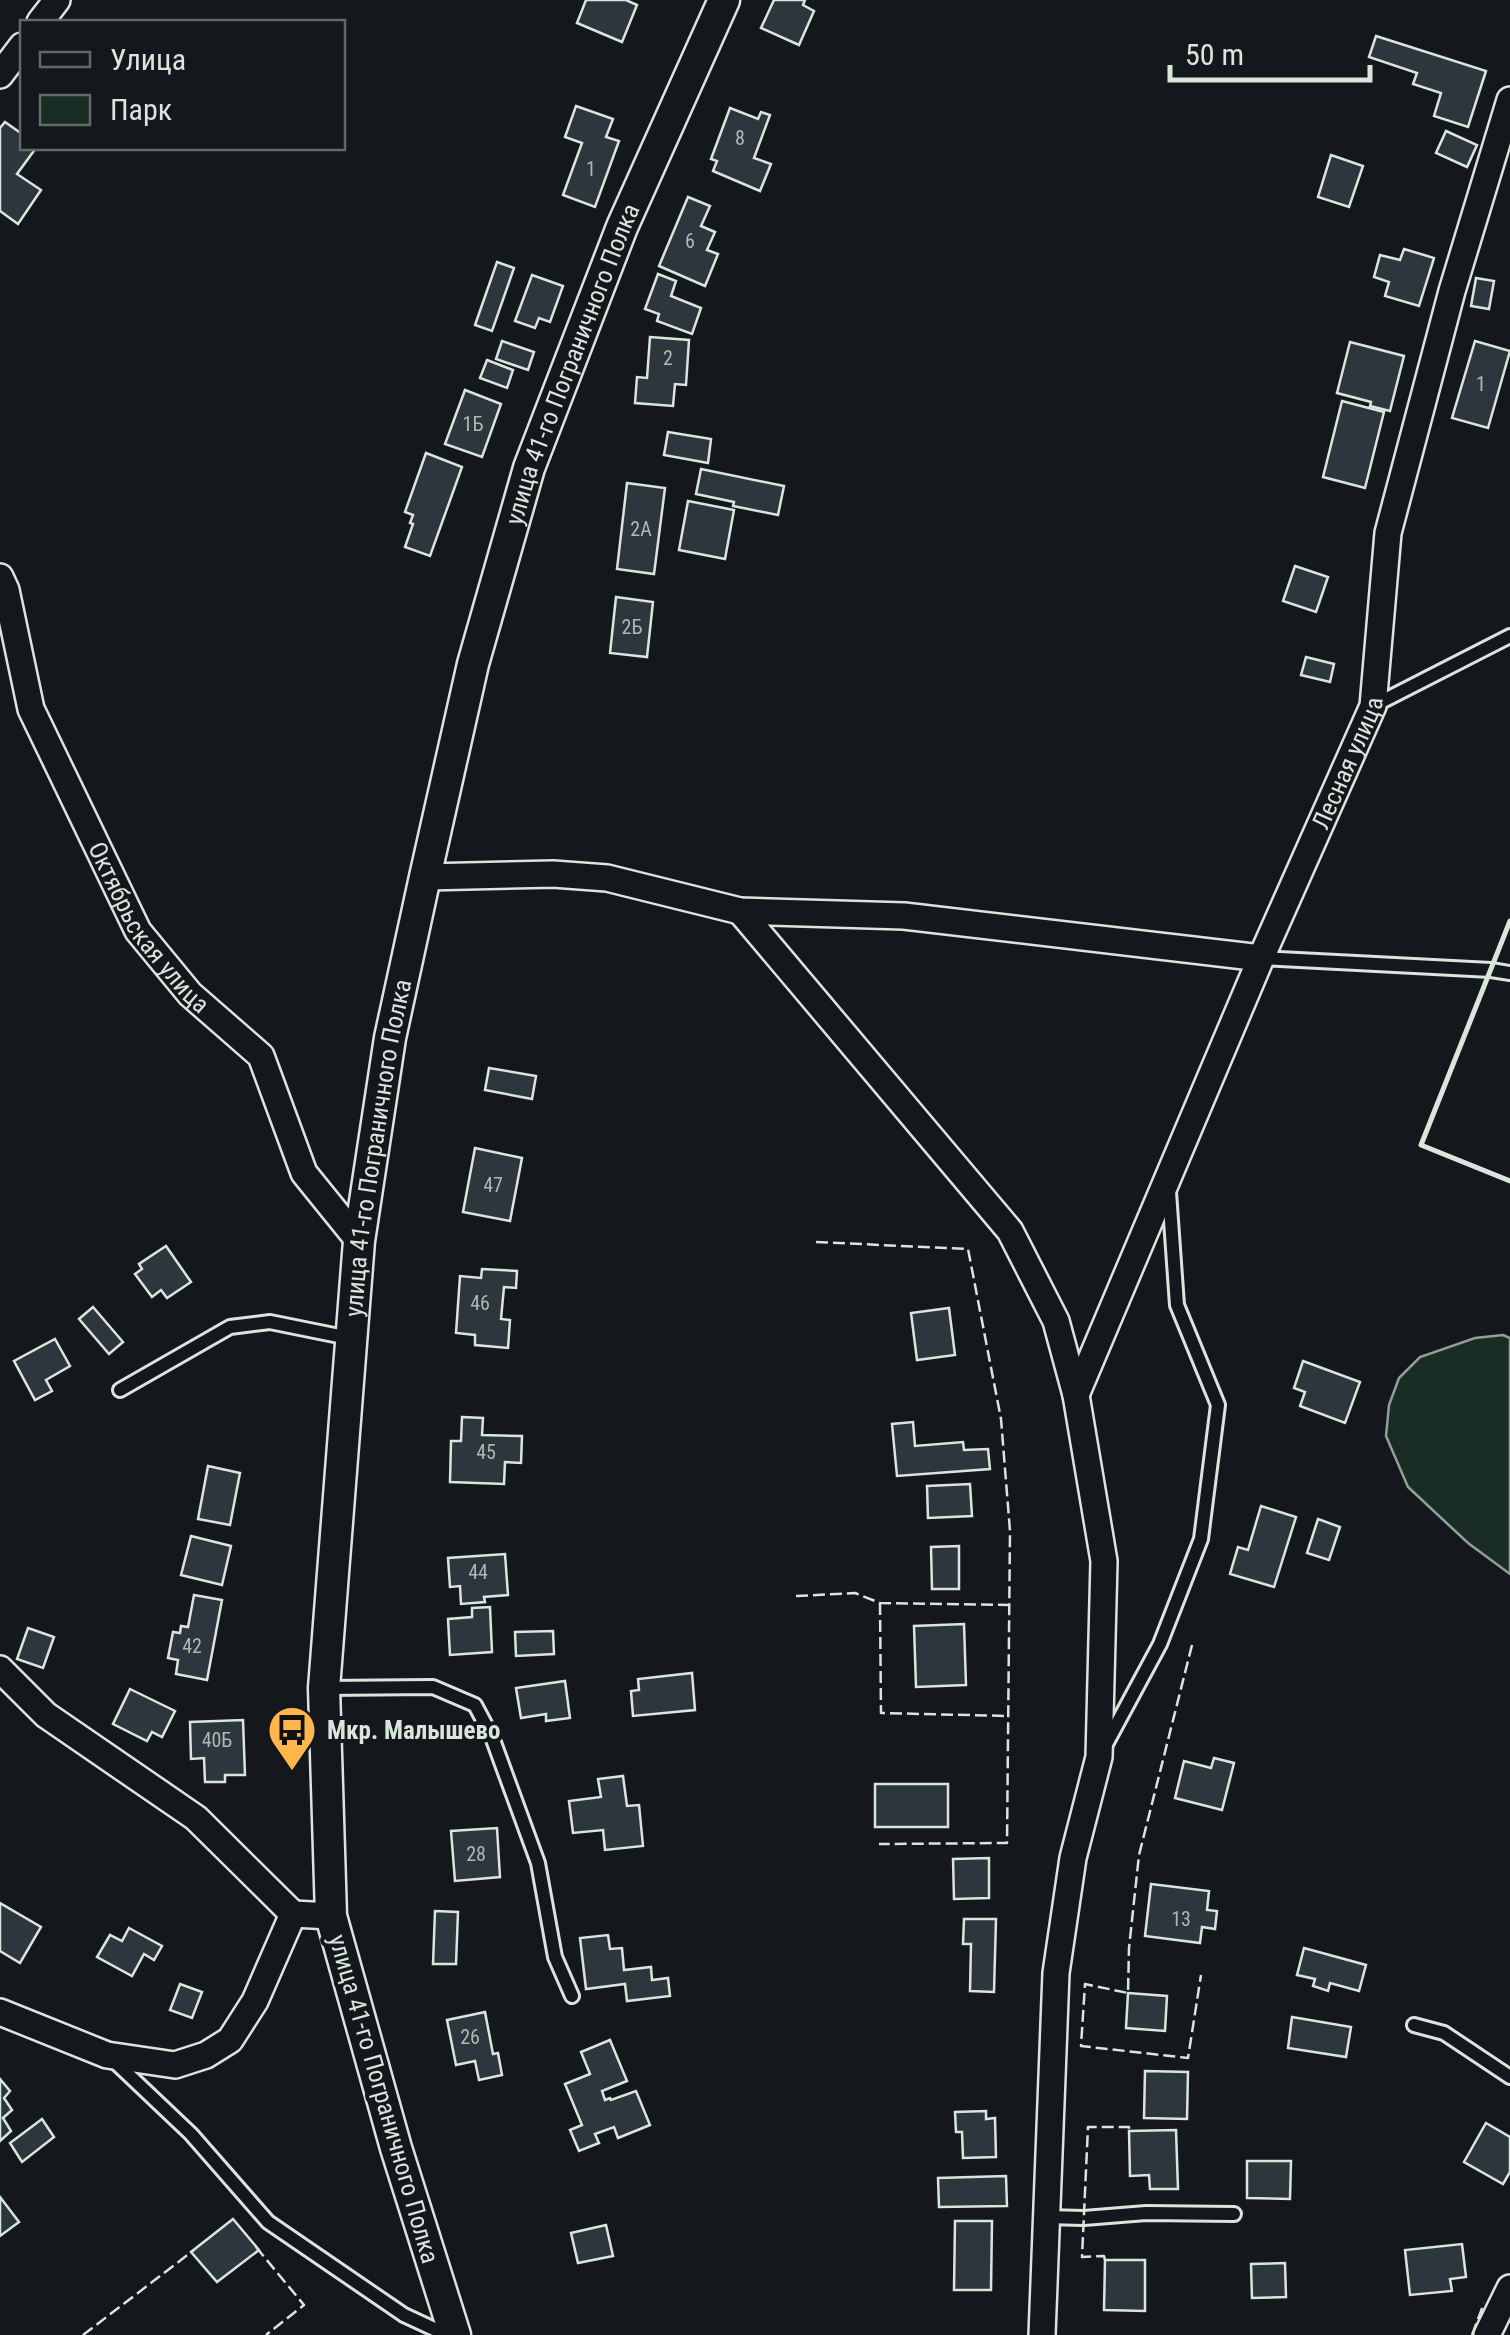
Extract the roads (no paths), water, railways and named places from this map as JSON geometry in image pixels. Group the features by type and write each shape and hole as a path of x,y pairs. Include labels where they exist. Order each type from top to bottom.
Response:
{"street":[{"path":"42,20 57,0"},
{"name":"улица 41-го Пограничного Полка","path":"455,2335 396,2148 330,1916 324,1688 359,1241 390,1038 424,877 473,664 528,468 622,227 724,0"},
{"path":"0,75 20,49"},
{"name":"Лесная улица","path":"1076,1395 1372,706 1388,533 1452,291 1510,100"},
{"name":"Октябрьская улица","path":"0,577 30,709 138,931 190,994 261,1056 304,1173 359,1241"},
{"path":"424,877 553,874 606,878 740,911 904,916 1261,958"},
{"path":"740,911 1010,1231 1056,1321 1076,1395 1104,1561 1100,1757 1073,1858 1056,1973 1042,2335"},
{"path":"0,1670 46,1715 196,1818 293,1914 330,1916"},
{"path":"0,2012 108,2055 175,2065 206,2055 230,2040 256,2001 293,1914"},
{"path":"1488,2335 1510,2288"}],"lane":[{"path":"1372,706 1510,636"},
{"path":"1261,958 1510,973"},
{"path":"1100,1757 1160,1644 1202,1539 1218,1405 1177,1306 1168,1179"},
{"path":"120,1390 230,1327 270,1322 351,1339"},
{"path":"324,1688 433,1687 475,1704 492,1737 538,1863 555,1957 572,1996"},
{"path":"1414,2025 1444,2034 1510,2077"},
{"path":"108,2055 192,2134 268,2222 404,2315 447,2335"},
{"path":"1046,2217 1234,2214"}],"place":[{"name":"Мкр. Малышево","path":"292,1772"}]}
